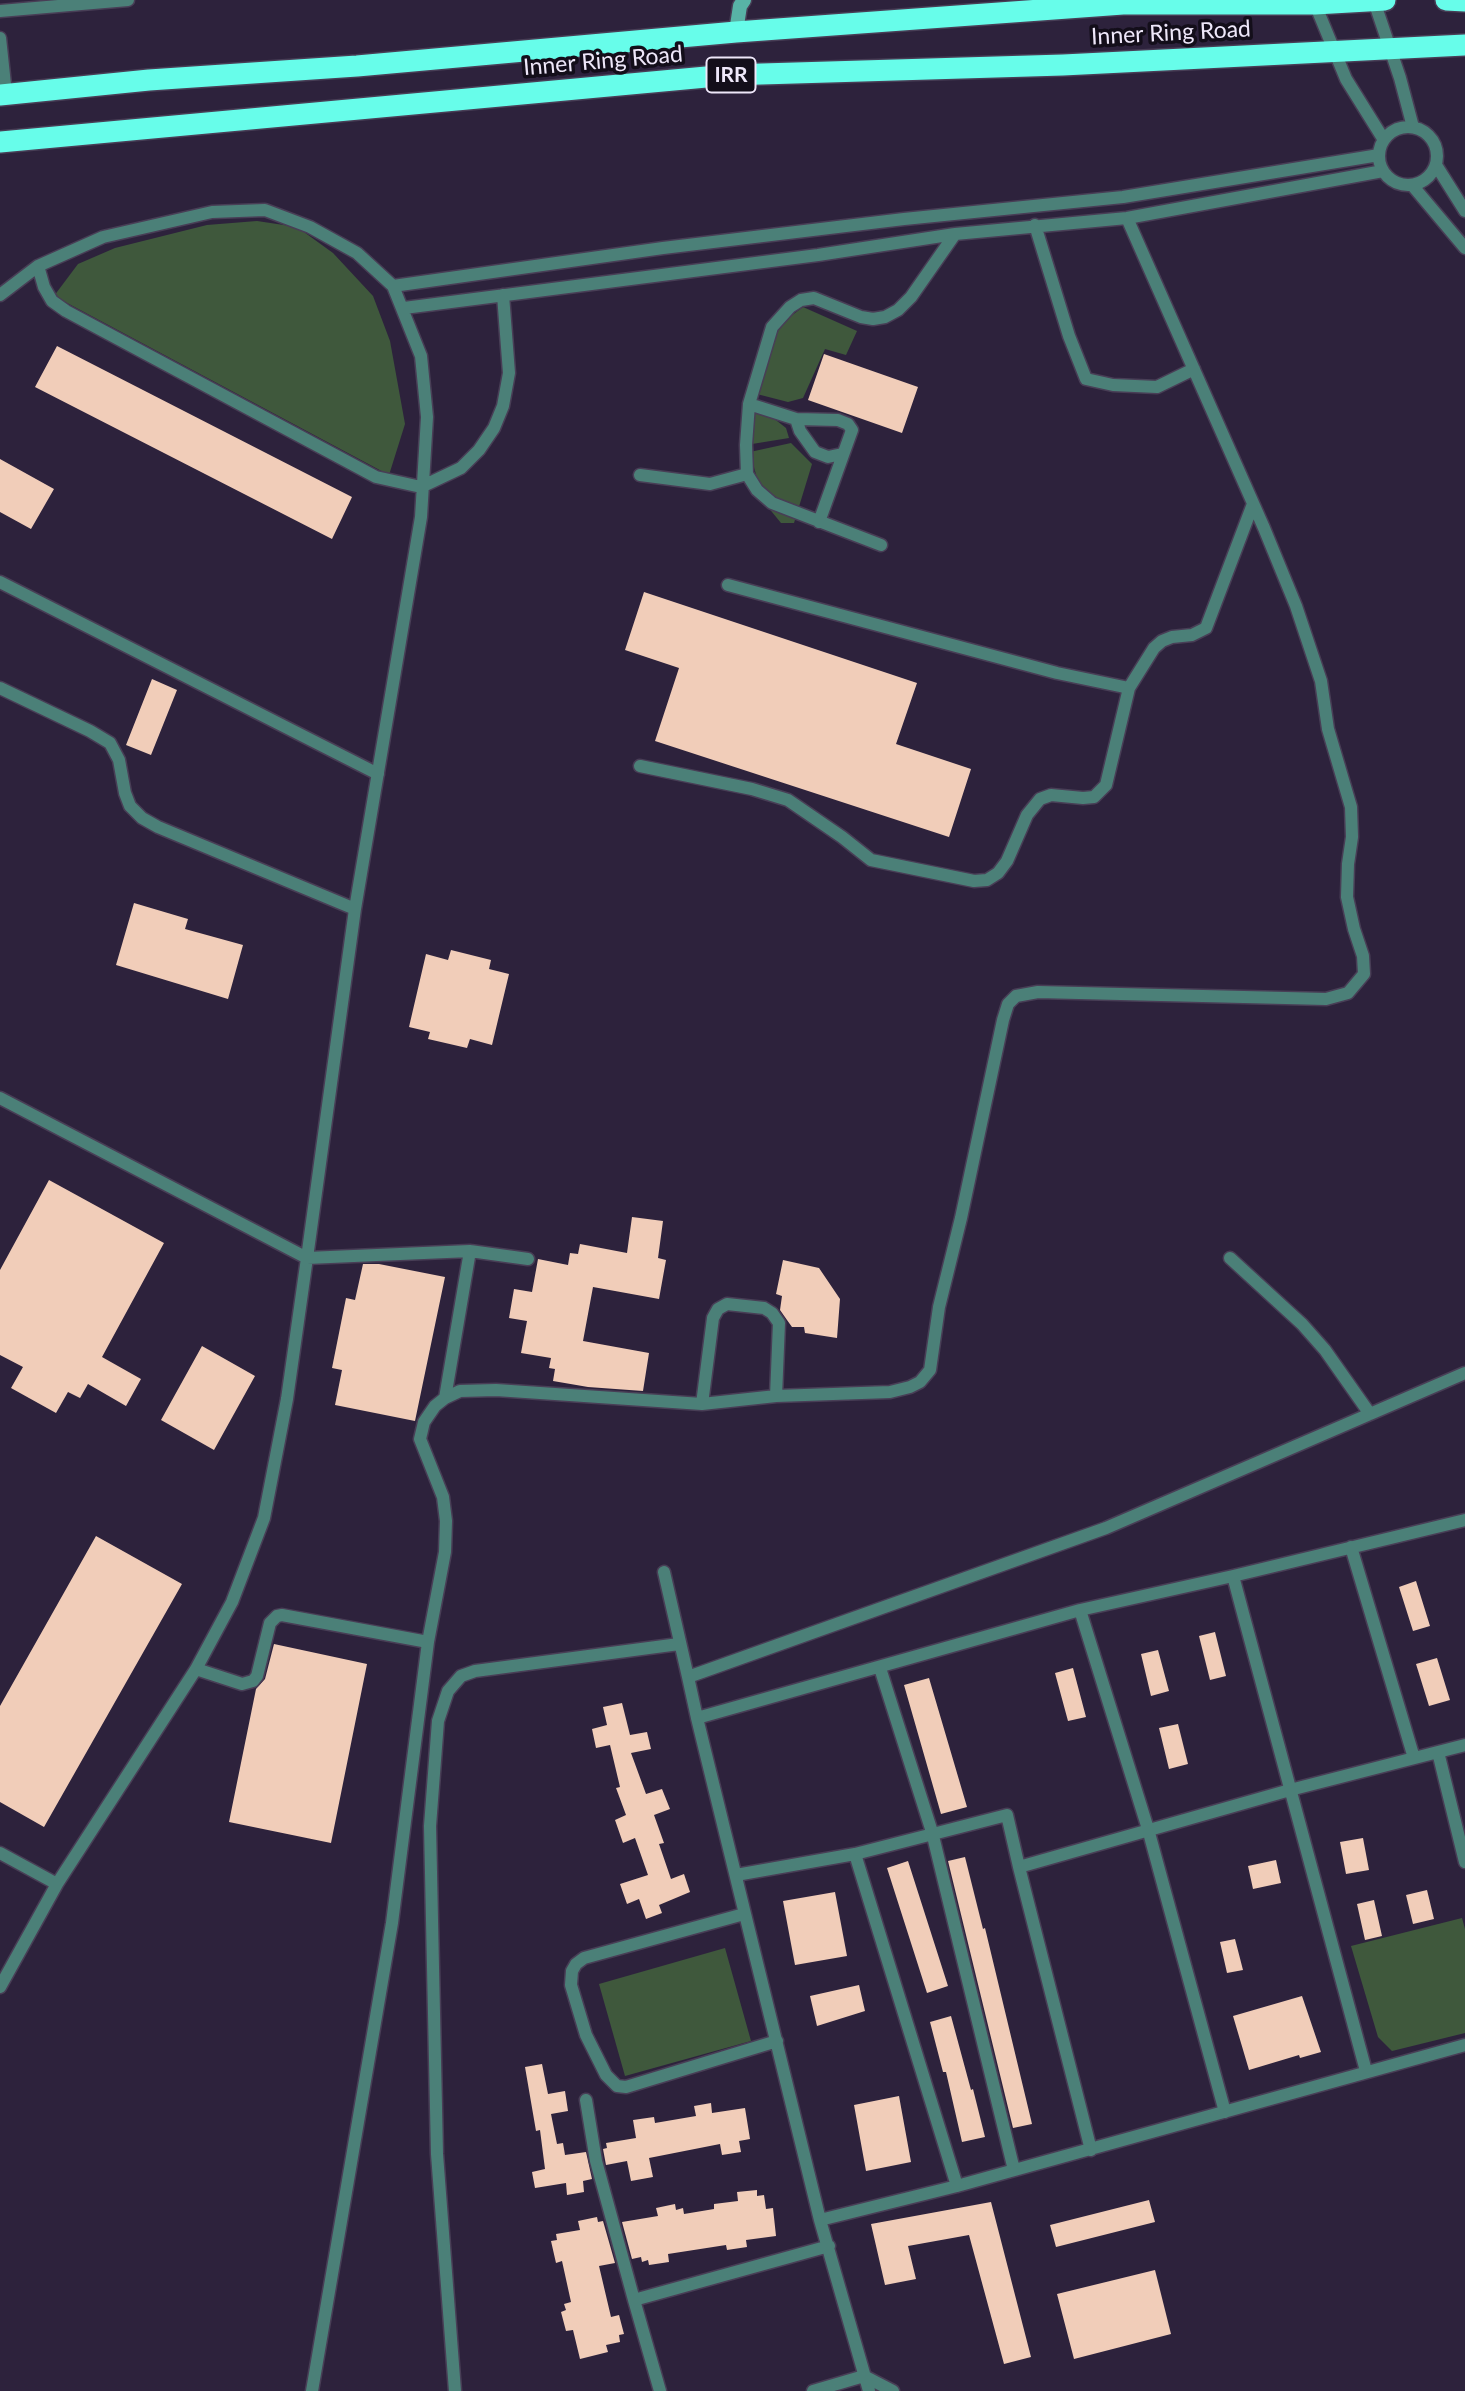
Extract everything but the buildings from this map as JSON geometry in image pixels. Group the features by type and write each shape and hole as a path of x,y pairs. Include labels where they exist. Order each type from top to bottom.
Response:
{"highway":[{"path":"1446,0 1465,1"},
{"name":"Inner Ring Road","path":"3,94 736,32 1123,4 1315,4 1379,1"},
{"name":"Inner Ring Road","path":"0,142 728,75 1063,65 1465,45"}],"street":[{"path":"736,32 740,2"}],"lane":[{"path":"0,11 128,0"},
{"path":"1379,1 1413,127"},
{"path":"1315,4 1346,79 1384,139"},
{"path":"0,38 3,94"},
{"path":"1413,127 1425,132 1433,141 1437,153 1436,165 1431,175 1412,185 1395,182 1383,171 1379,155 1384,139 1402,128 1413,127"},
{"path":"393,286 663,248 904,219 1123,197 1379,155"},
{"path":"1436,165 1465,211"},
{"path":"404,309 955,234 1128,218 1383,171"},
{"path":"1412,185 1465,248"},
{"path":"0,295 38,266 103,237 212,212 265,210 310,227 357,253 393,286 421,356 427,417 421,517 355,909 287,1399 264,1518 232,1602 196,1669 57,1884 0,1987"},
{"path":"312,2391 392,1923 428,1642 445,1552 446,1521 443,1497 420,1439 424,1422 435,1406 460,1391 496,1390 702,1404 776,1395 890,1392 910,1387 920,1382 930,1370 939,1307 961,1218 1003,1020 1008,1004 1016,996 1038,992 1326,999 1348,993 1364,974 1363,956 1347,897 1352,837 1351,807 1328,729 1321,681 1296,606 1128,218"},
{"path":"1035,225 1069,336 1086,379 1113,385 1157,387 1194,369"},
{"path":"881,545 772,503 757,490 747,474 749,404 772,327 790,307 801,300 814,298 861,317 885,317 898,310 911,297 955,234"},
{"path":"38,266 44,287 52,301 66,311 376,477 421,487 461,468 479,450 494,428 503,406 509,373 503,295"},
{"path":"749,404 796,419 838,420 848,424 852,430 819,522"},
{"path":"796,419 800,431 815,452 828,457 842,454"},
{"path":"640,475 710,484 747,474"},
{"path":"640,766 752,789 788,800 871,860 974,881 987,880 998,873 1007,861 1027,815 1040,799 1051,795 1094,797 1106,785 1129,688 1154,648 1162,641 1192,635 1206,628 1253,504"},
{"path":"0,582 378,774"},
{"path":"728,586 1057,673 1129,688"},
{"path":"0,688 110,743 119,760 130,806 142,818 355,909"},
{"path":"0,1098 307,1258 470,1251 528,1259"},
{"path":"445,1398 470,1251"},
{"path":"1230,1258 1302,1324 1325,1350 1370,1414"},
{"path":"702,1404 713,1318 718,1309 727,1304 764,1308 772,1313 779,1323 776,1395"},
{"path":"688,1676 1106,1528 1465,1373"},
{"path":"697,1718 1080,1610 1465,1520"},
{"path":"1352,1547 1414,1758"},
{"path":"664,1572 679,1644 820,2220 869,2391"},
{"path":"1233,1576 1366,2071"},
{"path":"1080,1610 1148,1829 1225,2112"},
{"path":"196,1669 242,1684 253,1681 257,1676 270,1623 282,1615 428,1642"},
{"path":"455,2391 437,2154 430,1826 439,1721 448,1691 461,1676 475,1671 679,1644"},
{"path":"880,1668 932,1832 1014,2171"},
{"path":"1019,1867 1290,1790 1465,1745"},
{"path":"1438,1752 1465,1862"},
{"path":"736,1875 855,1854 932,1832 1007,1815 1091,2150"},
{"path":"0,1853 57,1884"},
{"path":"855,1854 957,2186"},
{"path":"744,1914 584,1958 572,1971 571,1985 586,2035 606,2076 617,2086 626,2087 777,2042"},
{"path":"820,2220 1014,2171 1465,2045"},
{"path":"586,2100 596,2161 660,2391"},
{"path":"634,2300 829,2246"},
{"path":"813,2391 864,2376 893,2391"}],"green space":[{"path":"257,221 297,227 333,253 373,296 390,341 405,424 389,475 54,296 78,264 115,248 207,225"},
{"path":"803,307 857,331 846,355 825,349 803,398 788,402 753,393 767,343 787,319"},
{"path":"752,412 772,417 786,428 789,438 752,444"},
{"path":"791,443 812,464 794,523 781,523 763,501 750,452"},
{"path":"1462,1918 1465,1929 1465,2033 1392,2051 1378,2037 1351,1946"},
{"path":"725,1948 751,2041 625,2076 599,1984"}]}
